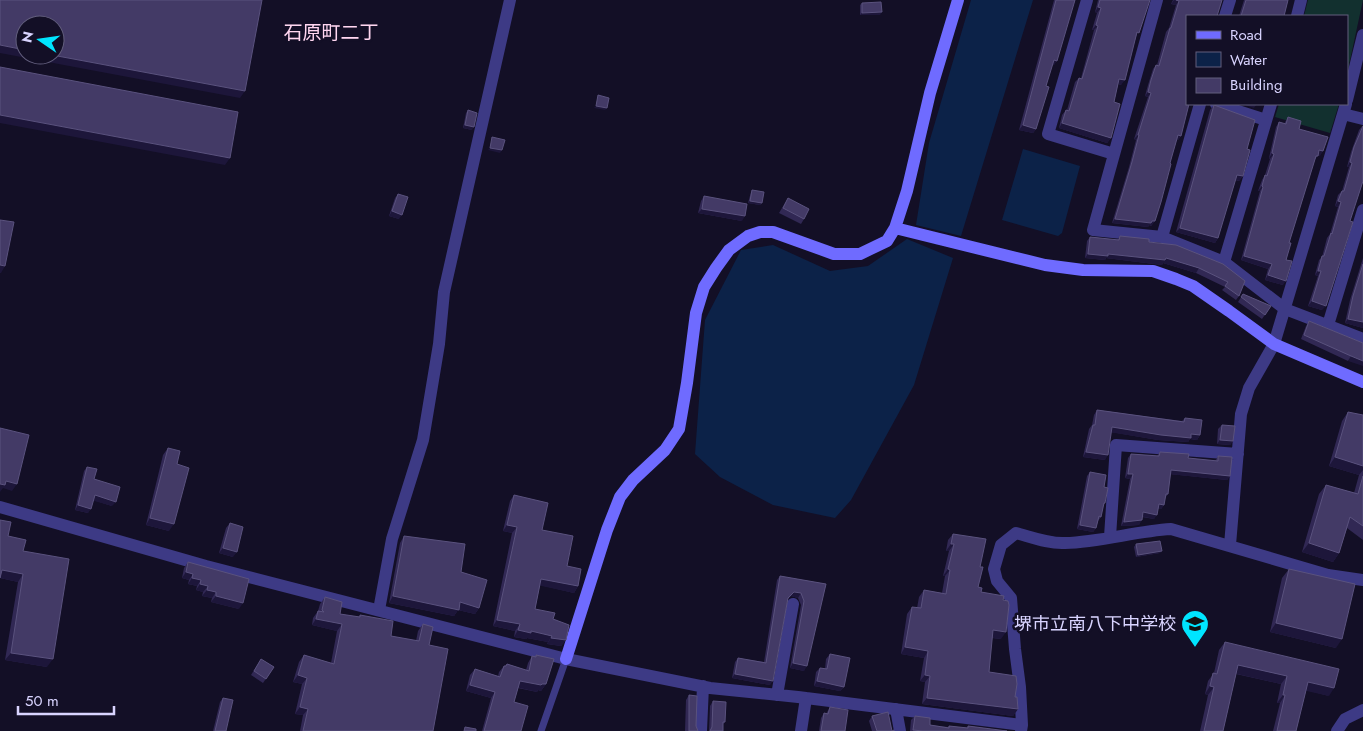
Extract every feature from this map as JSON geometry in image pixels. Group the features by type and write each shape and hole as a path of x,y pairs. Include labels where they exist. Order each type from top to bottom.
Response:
{"street":[{"path":"379,610 392,539 423,440 439,344 444,292 510,0"},
{"path":"566,659 607,530 620,497 633,480 665,450 679,429 696,313 704,287 729,250 748,236 760,232 773,232 834,254 860,254 887,241 895,228 907,191 930,93 958,0"},
{"path":"1087,0 1048,134 1114,154"},
{"path":"1157,0 1093,230 1162,237 1224,262 1285,309 1363,338"},
{"path":"1225,15 1230,0"},
{"path":"1297,15 1302,0"},
{"path":"1348,98 1359,70 1363,35"},
{"path":"1162,237 1200,105"},
{"path":"1219,105 1266,120"},
{"path":"1224,262 1271,105"},
{"path":"1230,545 1241,414 1249,388 1274,344 1344,109 1363,119"},
{"path":"1328,325 1363,210"},
{"path":"895,228 1045,265 1084,270 1153,271 1193,286 1274,344 1363,382"},
{"path":"1110,537 1116,445 1238,454"},
{"path":"0,507 206,566 566,659 703,686 896,709 1021,728 1020,687 1011,598 997,581 994,570 1001,545 1016,533 1049,542 1064,543 1146,530 1171,529 1328,575 1363,580"},
{"path":"777,695 793,604"},
{"path":"701,731 703,686"},
{"path":"801,731 806,698"},
{"path":"896,709 900,731"},
{"path":"1337,731 1345,719 1363,710"}],"lane":[{"path":"541,731 566,659"}],"green space":[{"path":"1308,0 1363,0 1348,69 1348,15 1304,15"},
{"path":"1279,105 1339,105 1330,133 1275,117"}],"water":[{"path":"971,0 1033,0 961,236 916,225 929,143"},
{"path":"1023,149 1080,166 1062,233 1058,236 1002,220"},
{"path":"907,239 953,258 914,385 851,500 835,518 773,505 720,477 695,454 705,320 741,250 773,245 830,271 868,266"}],"building":[{"path":"0,0 262,0 245,91 65,57 65,15 15,15 15,48 0,45"},
{"path":"1056,0 1075,0 1057,61 1054,60 1046,86 1049,87 1036,129 1023,125"},
{"path":"1100,0 1150,0 1139,33 1137,32 1125,80 1119,79 1114,102 1120,104 1111,138 1062,123 1066,110 1069,111 1079,78 1082,79 1098,26 1096,25 1101,8 1098,7"},
{"path":"1176,0 1222,0 1217,15 1186,15 1186,105 1189,105 1181,136 1178,135 1155,221 1151,223 1115,219 1151,93 1148,92 1151,80 1156,65 1159,66 1179,1"},
{"path":"1246,0 1288,0 1284,15 1241,15"},
{"path":"881,2 882,12 862,13 862,3"},
{"path":"0,67 238,112 230,158 0,115"},
{"path":"598,95 609,98 607,108 596,106"},
{"path":"1214,105 1255,120 1247,149 1250,150 1243,176 1237,175 1218,238 1180,228"},
{"path":"468,110 477,113 474,127 465,125"},
{"path":"1288,117 1301,121 1299,129 1328,137 1323,151 1319,150 1318,156 1316,156 1289,243 1291,243 1286,260 1292,261 1286,281 1268,275 1272,264 1244,256 1265,175 1267,176 1274,154 1272,153 1279,122 1286,124"},
{"path":"1363,126 1363,181 1350,221 1353,222 1326,306 1312,301 1321,271 1318,271 1322,256 1324,256 1332,234 1341,202 1338,201 1342,191 1344,191 1352,163 1350,162 1354,147"},
{"path":"492,137 505,140 502,150 490,148"},
{"path":"752,190 764,192 762,203 750,201"},
{"path":"398,194 408,197 402,215 392,211"},
{"path":"704,196 747,204 745,216 702,209"},
{"path":"788,198 809,209 804,219 783,208"},
{"path":"0,220 14,222 5,266 0,265"},
{"path":"1120,236 1149,239 1149,242 1176,245 1223,264 1245,281 1239,296 1225,286 1228,282 1199,268 1166,258 1165,260 1108,254 1108,256 1088,254 1090,237 1119,240"},
{"path":"1363,264 1363,322 1348,319"},
{"path":"1243,294 1271,306 1265,315 1241,297"},
{"path":"1309,321 1363,343 1363,361 1304,335"},
{"path":"1097,410 1184,422 1185,418 1202,420 1200,435 1191,434 1191,438 1112,427 1108,455 1086,452 1093,425 1095,425"},
{"path":"1348,412 1363,415 1363,466 1335,457"},
{"path":"1222,425 1235,426 1233,441 1220,440"},
{"path":"0,428 29,435 17,484 6,481 5,485 0,484"},
{"path":"168,448 180,451 177,464 189,468 174,524 150,518"},
{"path":"1160,452 1189,454 1188,458 1218,461 1218,456 1232,457 1230,476 1171,470 1168,494 1166,494 1164,505 1159,504 1157,515 1143,512 1142,520 1124,522 1133,474 1128,474 1131,454 1159,456"},
{"path":"87,467 97,469 94,479 120,487 116,502 95,495 91,509 78,505"},
{"path":"1090,472 1106,475 1104,487 1108,488 1101,517 1099,516 1096,528 1080,525"},
{"path":"1363,476 1363,526 1350,517 1339,553 1309,543 1326,485 1358,494"},
{"path":"514,495 548,503 542,530 573,536 567,566 581,569 578,586 541,579 535,609 555,613 553,619 569,625 566,640 551,638 552,636 531,631 531,633 518,630 520,624 497,620 517,527 507,525"},
{"path":"0,520 11,522 8,536 26,540 23,551 69,559 53,659 11,653 23,574 2,570 0,578"},
{"path":"230,523 243,527 237,552 223,548"},
{"path":"953,534 986,539 980,567 983,567 978,587 982,588 981,592 1004,596 1003,600 1008,601 1009,605 1006,632 993,630 989,672 1016,676 1015,697 1017,697 1018,709 927,698 930,676 925,675 928,651 905,647 912,607 921,608 924,590 946,594 950,570 948,569 954,544 951,544"},
{"path":"404,536 465,544 461,572 487,580 479,608 460,602 459,610 393,596"},
{"path":"1160,541 1162,551 1138,555 1136,544"},
{"path":"188,562 249,579 243,603 216,596 216,592 207,590 208,586 200,584 201,580 192,578 193,574 186,572"},
{"path":"1289,569 1355,584 1342,639 1276,623"},
{"path":"780,576 826,584 807,666 793,663 804,601 801,593 794,592 788,598 773,681 735,674 738,658 766,663"},
{"path":"325,597 342,602 340,614 360,617 360,615 393,621 391,636 419,641 423,624 433,627 429,645 448,649 433,731 303,731 308,709 300,707 307,678 298,675 304,655 334,664 342,624 316,619 318,611 324,612 322,610"},
{"path":"1225,642 1339,669 1334,688 1308,682 1296,731 1277,731 1287,676 1238,665 1223,731 1204,731 1214,687 1210,686 1213,673 1217,674"},
{"path":"830,654 850,658 844,687 817,681 820,668 827,669"},
{"path":"536,655 554,659 546,684 541,685 520,681 514,702 528,706 521,731 484,731 495,692 470,685 475,669 500,677 504,666 507,664 529,671 532,656 536,657"},
{"path":"261,659 274,667 266,679 254,671"},
{"path":"689,695 697,696 696,726 698,731 689,731"},
{"path":"223,698 233,700 226,731 215,731"},
{"path":"713,701 726,702 723,731 710,731 712,727"},
{"path":"830,707 848,710 845,731 821,731 824,713 828,714"},
{"path":"888,712 892,731 877,731 872,716"},
{"path":"915,716 930,718 930,725 949,728 949,726 968,728 968,726 1007,731 913,730"},
{"path":"465,727 476,729 476,731 464,731"}],"place":[{"name":"堺市立南八下中学校","path":"1195,648"}],"district":[{"name":"石原町二丁","path":"331,32"}]}
